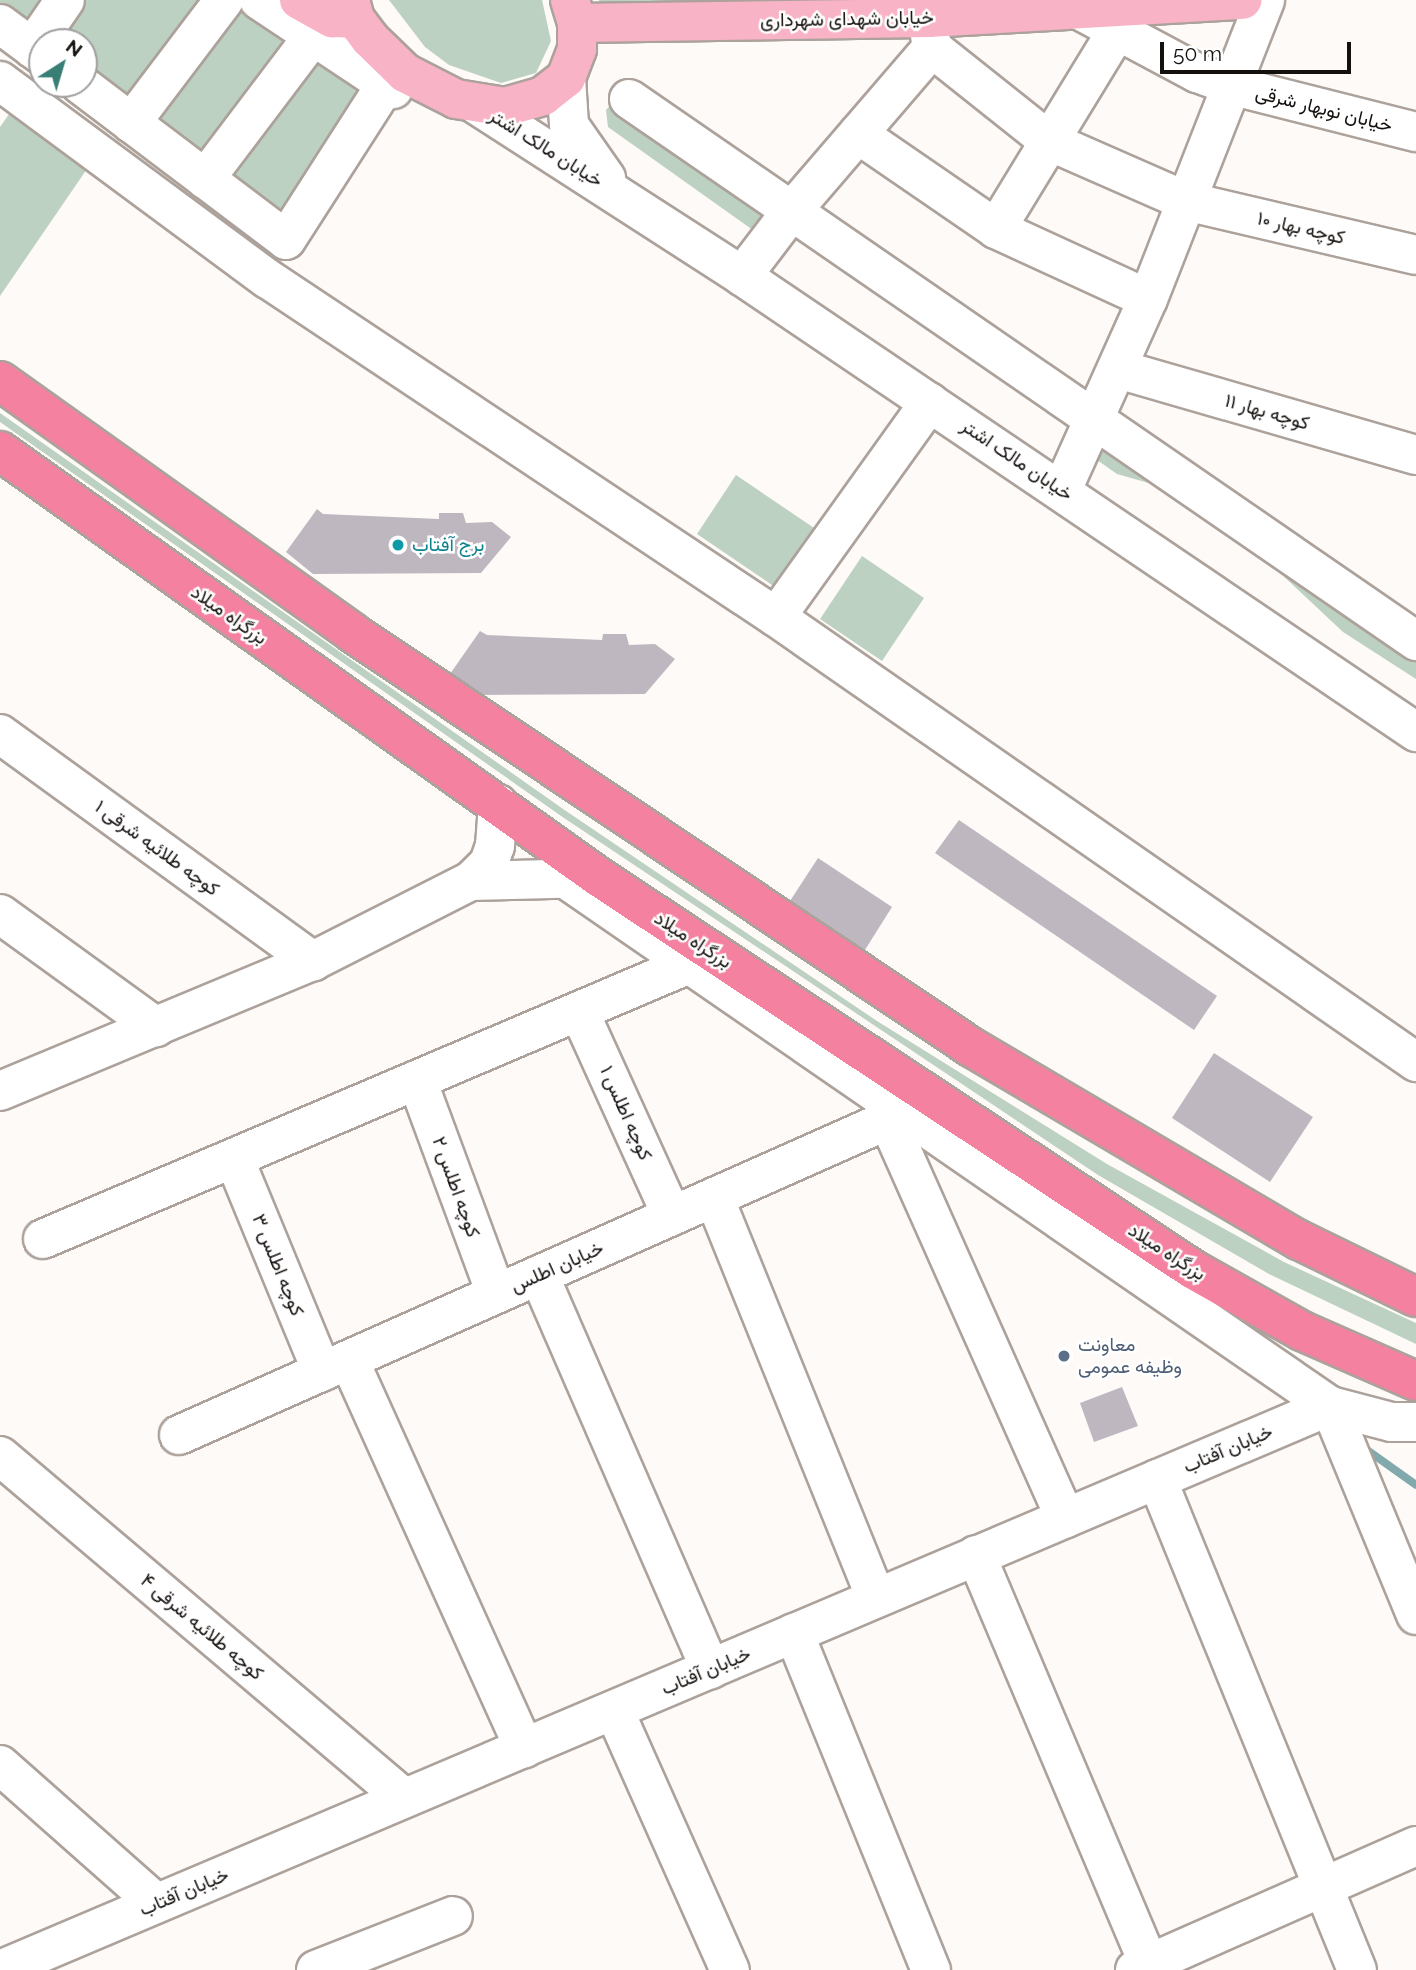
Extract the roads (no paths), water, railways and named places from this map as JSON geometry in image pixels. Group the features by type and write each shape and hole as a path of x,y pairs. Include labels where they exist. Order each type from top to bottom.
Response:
{"highway":[{"path":"0,381 353,633 971,1048 1264,1221 1416,1297"},
{"name":"بزرگراه میلاد","path":"0,451 498,804 583,878 910,1110 1301,1331 1416,1381"}],"main road":[{"path":"299,0 332,18 353,9 395,82 477,105 526,103 554,89 566,78 577,50 573,11"},
{"name":"خیابان شهدای شهرداری","path":"573,11 930,33 1081,11 1242,0"}],"street":[{"path":"50,28 65,0"},
{"path":"131,123 224,0"},
{"path":"259,0 313,36 395,82"},
{"path":"1062,490 1095,423 1148,299 1265,0"},
{"name":"خیابان نوبهار شرقی","path":"1081,11 1230,85 1416,132"},
{"path":"0,24 28,45"},
{"path":"996,229 1117,31"},
{"path":"742,276 790,213 858,134 930,33"},
{"name":"کوچه بهار ۱۰","path":"930,33 1049,141 1186,201 1416,255"},
{"path":"205,179 313,36"},
{"name":"خیابان مالک اشتر","path":"566,78 569,125 615,192"},
{"path":"0,81 268,279 776,617 1412,1050"},
{"path":"98,98 286,240 395,82"},
{"path":"268,279 395,82"},
{"path":"629,99 790,213 1416,641"},
{"name":"خیابان مالک اشتر","path":"477,105 742,276 1416,732"},
{"path":"858,134 996,229 1148,299"},
{"name":"کوچه بهار ۱۱","path":"1118,369 1416,455"},
{"path":"776,617 930,402"},
{"name":"کوچه طلائیه شرقی ۱","path":"0,734 313,961"},
{"path":"0,1091 313,961 471,881 489,863 495,846 498,804"},
{"path":"471,881 583,878 687,965 910,1110 1330,1406 1391,1422 1416,1422"},
{"path":"0,914 156,1027"},
{"path":"43,1239 687,965"},
{"name":"کوچه اطلس ۱","path":"579,1011 672,1216"},
{"name":"کوچه اطلس ۲","path":"417,1080 496,1294"},
{"path":"910,1110 1065,1518"},
{"name":"خیابان اطلس","path":"179,1435 910,1110"},
{"name":"کوچه اطلس ۳","path":"234,1158 524,1748"},
{"path":"714,1197 876,1598"},
{"path":"539,1275 710,1669"},
{"path":"1330,1406 1416,1615"},
{"name":"خیابان آفتاب","path":"0,1970 1330,1406"},
{"name":"کوچه طلائیه شرقی ۴","path":"0,1456 404,1798"},
{"path":"1157,1479 1357,1970"},
{"path":"976,1555 1142,1967 1416,1846"},
{"path":"794,1633 931,1970"},
{"path":"614,1710 730,1970"},
{"path":"0,1765 156,1903"},
{"path":"316,1970 453,1916"}],"waterway":[{"path":"1367,1450 1416,1485"}],"place":[{"name":"برج آفتاب","path":"398,545"},
{"name":"معاونت وظیفه عمومی","path":"1064,1356"}]}
